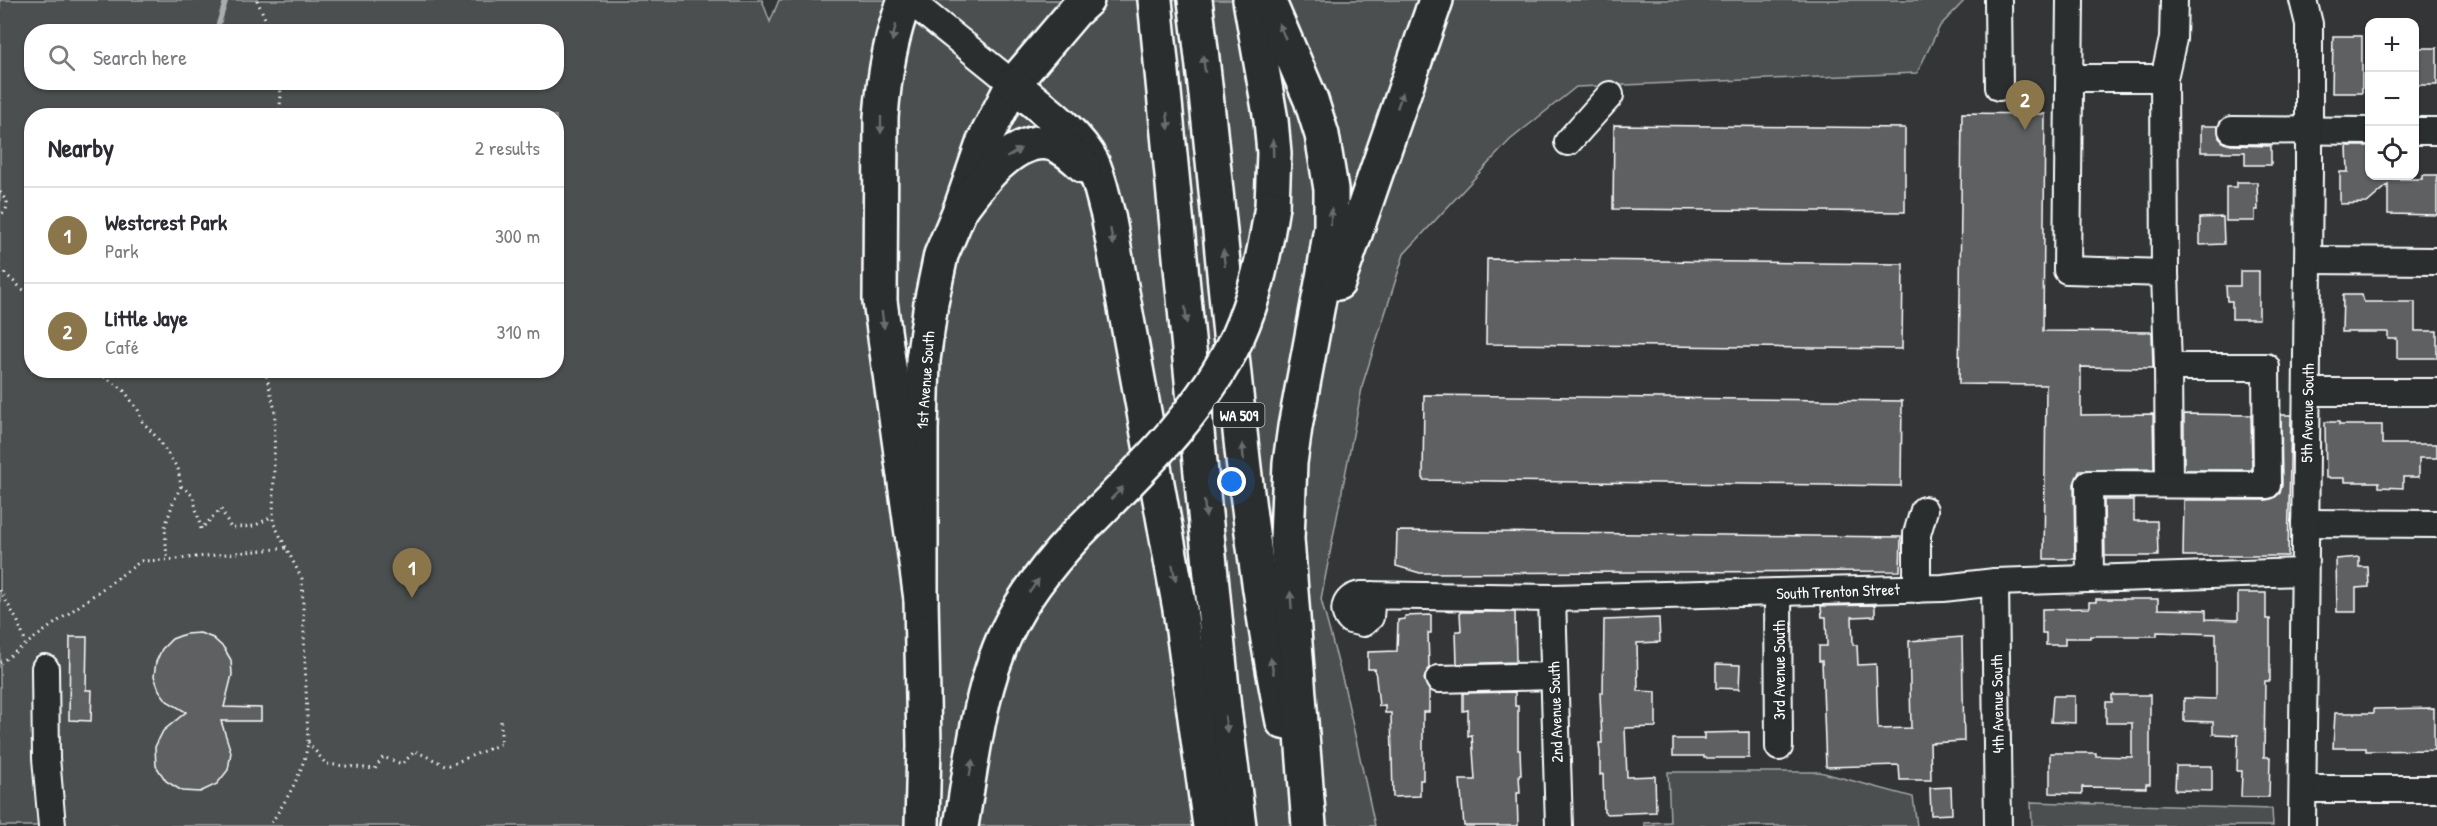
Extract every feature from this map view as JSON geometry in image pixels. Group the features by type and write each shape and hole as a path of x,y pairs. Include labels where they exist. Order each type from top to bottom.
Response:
{"main road":[{"path":"907,0 897,20 886,67 881,117 880,301 921,599"},
{"name":"WA 509","path":"1155,0 1224,709 1239,826"},
{"name":"WA 509","path":"1195,0 1210,115 1247,502 1255,563 1268,648 1308,826"},
{"path":"961,826 990,676 1007,631 1039,579 1076,535 1173,434 1206,390 1236,338 1253,293 1265,250 1272,206 1274,153 1272,120 1250,0"},
{"path":"1268,0 1311,100 1322,135 1331,189 1331,227 1305,379 1294,427 1287,539 1308,826"},
{"path":"1305,379 1436,0"},
{"name":"1st Avenue South","path":"922,826 924,746 921,599 923,360 941,255 960,210 984,141 1013,84 1081,5"},
{"path":"1013,84 1080,145 1091,160 1099,180 1108,216 1150,437 1176,586 1210,826"},
{"path":"960,210 978,185 1005,159 1031,145 1050,143 1061,148 1099,180"}],"street":[{"path":"907,0 1013,84"},
{"path":"1998,0 1999,87"},
{"path":"2070,0 2067,270 2165,273"},
{"path":"2169,484 2164,78 2173,39 2174,0"},
{"name":"5th Avenue South","path":"2302,826 2309,260 2309,24 2303,0"},
{"path":"2070,78 2164,78"},
{"path":"1568,142 1610,95"},
{"path":"2232,130 2365,131"},
{"path":"2419,131 2437,131"},
{"path":"2309,260 2437,261"},
{"path":"2090,579 2089,484 2267,485 2266,367 2168,367"},
{"path":"2307,392 2437,392"},
{"path":"1917,589 1917,534 1924,510"},
{"path":"2305,523 2437,524"},
{"name":"South Trenton Street","path":"1372,596 1552,598 1917,589 1995,582 2304,572"},
{"name":"4th Avenue South","path":"1995,582 1998,826"},
{"name":"3rd Avenue South","path":"1778,592 1779,747"},
{"name":"2nd Avenue South","path":"1552,598 1559,826"},
{"path":"45,668 46,758 52,826"},
{"path":"1439,679 1554,676"},
{"path":"2303,789 2437,789"}],"path":[{"path":"257,0 268,24"},
{"path":"280,108 281,90"},
{"path":"0,192 7,202 6,211 0,215"},
{"path":"0,269 24,290"},
{"path":"106,378 123,389 138,410 142,421 170,453 178,469 181,486 172,503 165,527 167,560"},
{"path":"267,378 274,410 273,522 302,579 308,742 307,752 288,799 269,826"},
{"path":"181,486 194,496 201,529 221,509 231,528 254,526 273,516"},
{"path":"0,663 141,561 286,548"},
{"path":"0,590 18,622 26,644"},
{"path":"308,742 326,764 375,769 383,757 402,764 415,751 447,766 501,744 501,721"}],"shaded area":[{"path":"0,0 762,0 770,22 779,0 1965,0 1940,26 1917,73 1576,87 1510,140 1404,254 1363,383 1321,599 1344,685 1375,826 0,826"},
{"path":"1668,772 1820,772 1913,797 1917,826 1645,826 1644,823 1670,822"},
{"path":"2031,802 2272,809 2273,826 2032,826"}],"building":[{"path":"2333,36 2362,36 2362,93 2332,93"},
{"path":"2419,48 2437,48 2437,85 2419,85"},
{"path":"1962,113 2045,114 2043,331 2152,332 2153,368 2081,367 2081,415 2153,414 2154,469 2080,470 2074,484 2075,559 2044,559 2046,385 1959,384"},
{"path":"1614,125 1905,128 1905,212 1613,209"},
{"path":"2201,126 2218,126 2219,138 2231,145 2271,146 2271,165 2245,165 2245,152 2201,152"},
{"path":"2347,146 2365,146 2365,180 2419,180 2422,179 2422,175 2437,175 2437,215 2388,214 2388,185 2367,203 2340,204 2340,172 2348,172"},
{"path":"2237,182 2257,182 2258,210 2255,210 2255,221 2226,221 2226,187 2237,187"},
{"path":"2223,217 2224,244 2200,245 2200,218"},
{"path":"1487,259 1903,264 1902,349 1486,344"},
{"path":"2240,271 2259,271 2259,319 2232,319 2232,301 2227,301 2226,286 2240,286"},
{"path":"2343,295 2362,295 2364,302 2415,302 2415,331 2437,331 2437,358 2397,358 2397,339 2388,339 2388,332 2342,332"},
{"path":"1424,395 1902,401 1901,486 1423,480"},
{"path":"2184,414 2251,415 2252,470 2184,470"},
{"path":"2281,415 2291,415 2288,556 2183,556 2184,500 2267,500 2280,493 2282,485"},
{"path":"2325,422 2339,422 2339,425 2382,425 2382,444 2437,444 2437,458 2419,458 2419,477 2403,477 2403,488 2379,487 2379,482 2345,482 2345,478 2326,478"},
{"path":"2104,500 2134,500 2134,521 2157,521 2158,556 2105,556"},
{"path":"1397,531 1901,537 1900,571 1420,573 1396,566"},
{"path":"2359,557 2359,567 2368,567 2369,587 2356,588 2356,612 2337,612 2336,559"},
{"path":"2238,593 2266,593 2266,619 2270,619 2270,681 2265,681 2264,757 2270,757 2269,797 2241,797 2242,771 2237,771 2238,735 2213,734 2213,722 2184,721 2184,698 2216,699 2216,634 2157,632 2157,636 2090,636 2090,638 2065,638 2065,645 2046,645 2046,633 2042,633 2042,609 2089,608 2089,602 2096,602 2096,599 2158,599 2158,609 2206,610 2206,619 2238,620"},
{"path":"1875,605 1875,616 1852,617 1853,645 1857,645 1858,665 1876,664 1878,729 1911,728 1909,641 1962,637 1964,741 1930,743 1931,780 1900,780 1899,765 1826,767 1822,661 1819,661 1819,646 1827,646 1826,617 1822,617 1821,606"},
{"path":"1460,612 1515,612 1516,662 1457,664 1456,631 1461,631"},
{"path":"1431,615 1431,633 1428,633 1429,667 1424,679 1429,690 1429,712 1423,712 1423,780 1420,780 1420,796 1393,797 1391,713 1385,713 1385,705 1379,706 1375,669 1368,669 1368,652 1397,651 1398,620 1405,619 1405,616"},
{"path":"1659,618 1660,642 1637,643 1638,691 1656,692 1656,727 1625,728 1627,777 1655,776 1656,812 1607,814 1604,812 1599,743 1602,743 1600,693 1603,693 1604,620"},
{"path":"200,633 213,638 224,648 231,660 232,675 224,707 261,708 261,721 221,721 231,752 228,770 217,784 200,792 182,791 166,781 156,766 155,747 163,731 186,712 167,701 159,690 154,676 156,662 162,649 172,639 185,634"},
{"path":"70,637 87,637 86,690 92,690 91,721 69,720"},
{"path":"1716,664 1740,665 1739,689 1716,688"},
{"path":"1515,692 1515,706 1518,706 1518,750 1520,750 1521,775 1519,775 1520,793 1517,793 1518,826 1464,826 1460,780 1475,780 1472,735 1468,736 1468,710 1463,711 1463,693"},
{"path":"2112,695 2150,695 2150,784 2146,784 2146,788 2082,787 2082,794 2050,793 2050,753 2096,753 2096,756 2132,757 2132,723 2106,723 2106,702 2112,702"},
{"path":"2053,696 2075,696 2075,723 2051,722"},
{"path":"2434,708 2434,750 2366,751 2366,748 2333,748 2335,713 2374,713 2374,709"},
{"path":"1749,732 1749,758 1673,756 1673,739 1704,739 1704,733"},
{"path":"2176,766 2212,766 2212,791 2175,790"},
{"path":"1951,787 1952,814 1931,815 1930,788"}],"waterway":[{"path":"218,24 226,0"}],"place":[{"name":"Little Jaye","path":"2025,130"},
{"name":"Westcrest Park","path":"412,598"}]}
